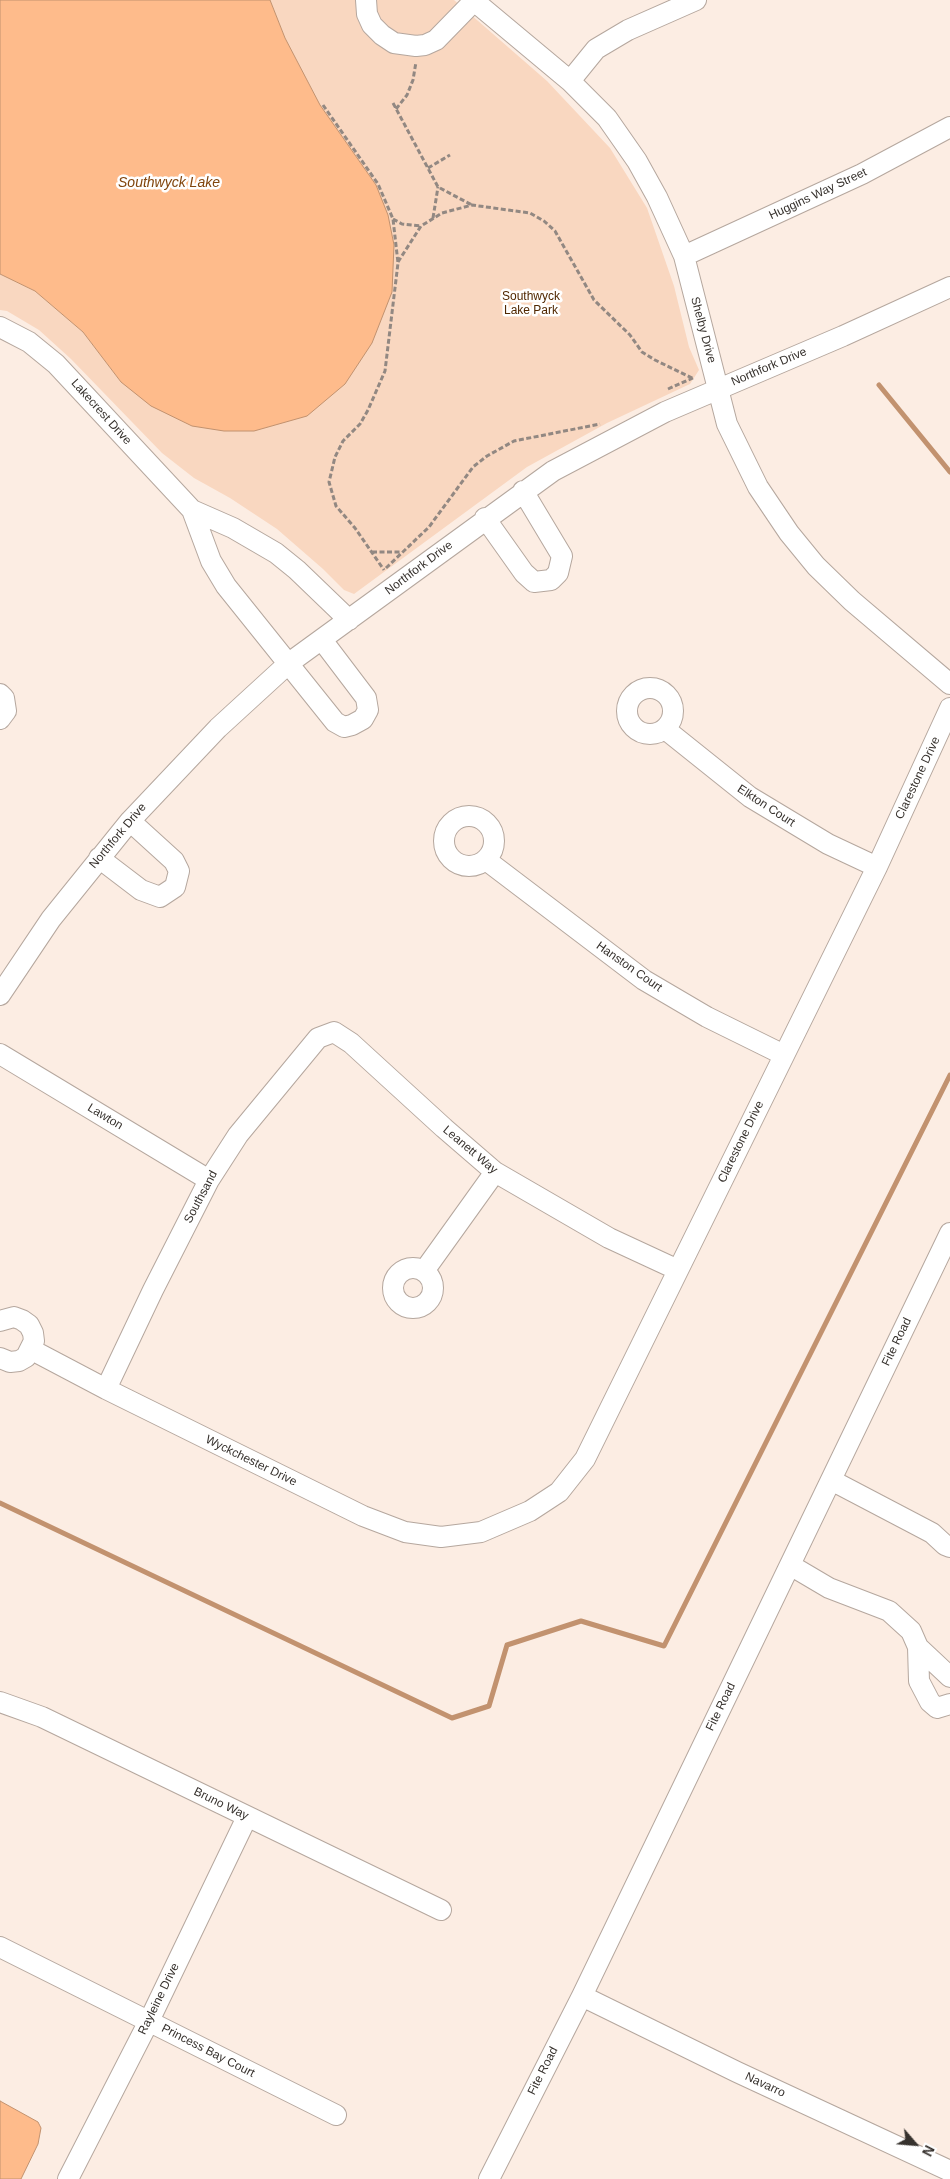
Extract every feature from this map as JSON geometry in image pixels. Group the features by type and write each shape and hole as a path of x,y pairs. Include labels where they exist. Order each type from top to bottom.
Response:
{"street":[{"path":"366,0 367,14 372,25 382,35 394,43 416,46 425,45 436,40 473,0"},
{"name":"Shelby Drive","path":"473,0 570,81 607,118 637,160 657,196 684,256 727,424 742,458 758,487 789,534 816,566 852,601 950,684"},
{"path":"570,81 596,49 628,30 696,0"},
{"name":"Huggins Way Street","path":"684,256 862,174 950,127"},
{"name":"Northfork Drive","path":"0,995 52,919 130,821 212,735 289,663 485,518 553,471 645,422 719,388 844,336 950,287"},
{"name":"Lakecrest Drive","path":"0,327 29,342 62,370 192,510 211,561 226,586 335,722 344,727 363,719 368,710 366,698 322,640"},
{"path":"485,518 524,573 534,582 551,580 558,573 562,556 523,491"},
{"name":"Lakecrest Drive","path":"192,510 233,528 276,554 297,570 349,620"},
{"path":"0,694 4,698 6,711 0,719"},
{"name":"Clarestone Drive","path":"481,1532 530,1511 558,1492 585,1459 877,867 950,708"},
{"name":"Elkton Court","path":"665,729 750,797 828,844 877,867"},
{"path":"99,858 140,890 160,897 175,887 179,871 174,861 130,821"},
{"name":"Hanston Court","path":"486,860 644,980 707,1017 784,1055"},
{"name":"Leanett Way","path":"334,1032 351,1043 495,1172 609,1238 678,1270"},
{"name":"Southsand","path":"106,1389 153,1290 209,1180 238,1135 318,1038 334,1032"},
{"name":"Lawton","path":"0,1054 209,1180"},
{"path":"424,1271 495,1172"},
{"name":"Fite Road","path":"489,2179 582,1996 950,1233"},
{"path":"0,1321 14,1317 22,1320 29,1325 34,1341 32,1350 26,1357 10,1362 0,1358"},
{"name":"Wyckchester Drive","path":"32,1350 106,1389 363,1516 405,1532 441,1537 481,1532"},
{"path":"831,1480 920,1526 950,1547"},
{"path":"790,1565 829,1588 889,1611 911,1631 918,1647 919,1681 930,1702 937,1708 950,1704"},
{"path":"918,1647 950,1677"},
{"name":"Bruno Way","path":"0,1702 42,1717 440,1910"},
{"name":"Rayleine Drive","path":"68,2179 149,2021 246,1817"},
{"name":"Princess Bay Court","path":"0,1948 336,2115"},
{"name":"Navarro","path":"582,1996 737,2072 950,2170"}],"path":[{"path":"396,109 407,95 414,80 416,46"},
{"path":"393,103 438,187 472,205 530,213 544,221 555,231 594,300 630,335 642,352 693,378 719,388"},
{"path":"323,106 378,184 392,219 398,262 385,371 368,410 344,441 335,457 329,482 336,506 355,528 384,570"},
{"path":"428,168 450,156"},
{"path":"432,219 438,187"},
{"path":"398,262 421,226 450,211 472,205"},
{"path":"392,219 402,224 421,226"},
{"path":"660,394 693,378"},
{"path":"377,575 429,527 473,467 487,456 514,441 602,423"},
{"path":"372,552 401,552"}],"green space":[{"name":"Southwyck Lake Park","path":"270,0 454,0 547,81 610,148 647,208 674,286 689,347 699,370 690,384 607,423 527,467 354,594 344,590 277,529 230,498 194,478 162,453 71,359 39,330 7,311 0,310 0,274 35,291 83,332 121,382 376,185 320,106 285,38"}],"water":[{"name":"Southwyck Lake","path":"0,0 270,0 285,38 320,105 376,185 388,215 394,245 392,292 372,343 345,384 307,416 254,431 224,431 192,426 151,406 121,382 83,332 35,291 0,274"},
{"path":"0,2101 38,2122 41,2128 38,2144 21,2179 0,2179"}],"waterway":[{"path":"879,385 950,472"},
{"path":"0,1503 452,1718 489,1706 507,1645 581,1621 664,1646 950,1075"}]}
